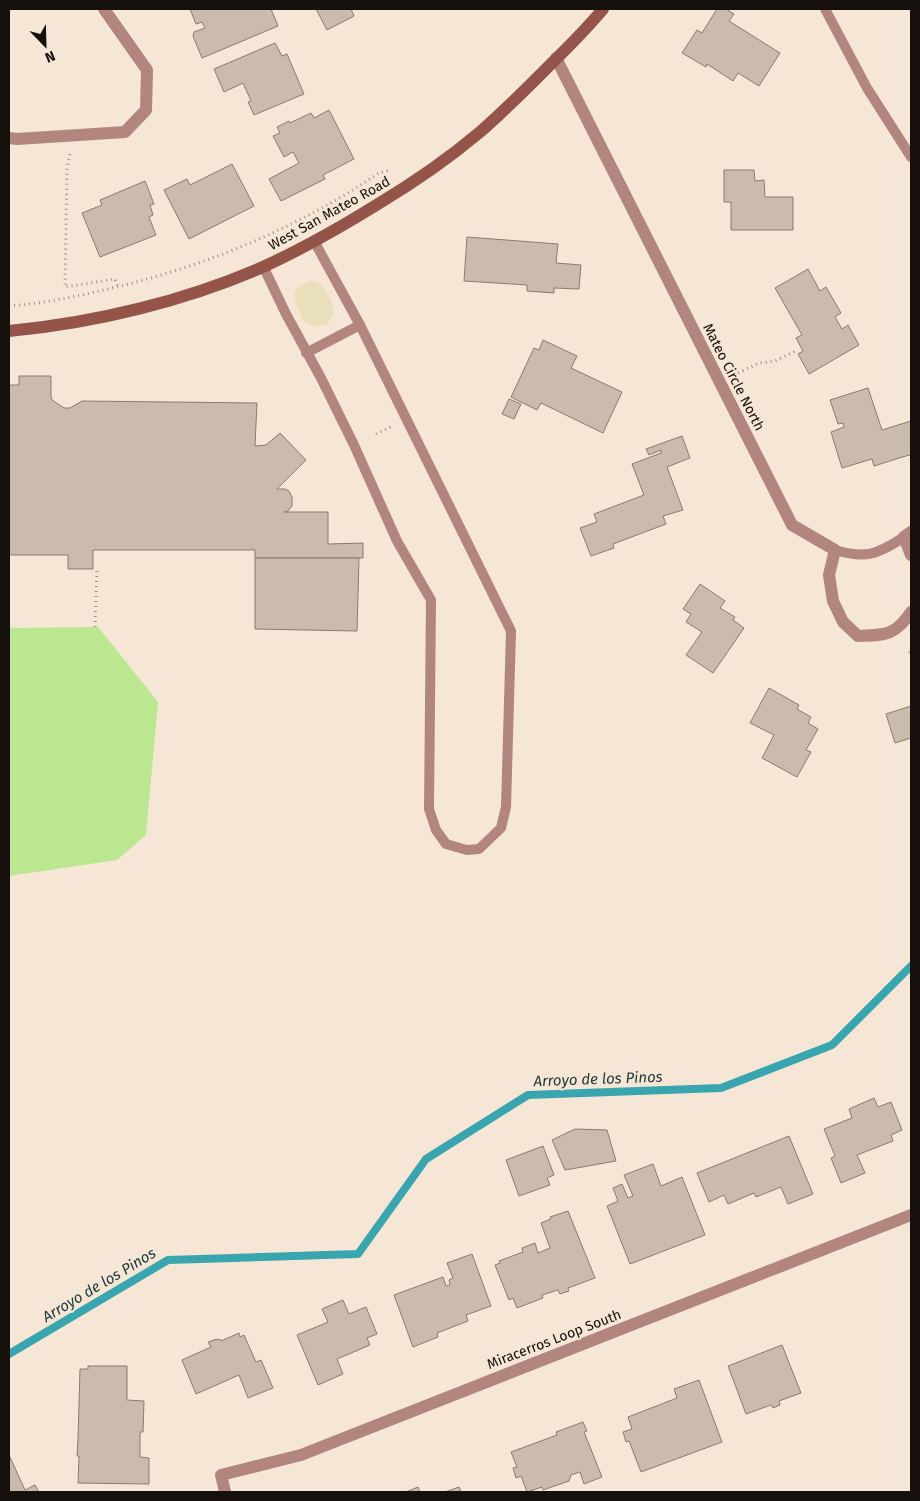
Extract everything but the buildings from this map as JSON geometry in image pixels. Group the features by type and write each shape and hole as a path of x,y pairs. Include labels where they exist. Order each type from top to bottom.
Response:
{"street":[{"path":"9,138 125,132 146,110 147,70 104,9"},
{"name":"West San Mateo Road","path":"9,331 70,324 152,306 264,266 314,241 405,188 479,133 510,105 602,9"},
{"name":"Mateo Circle North","path":"556,58 792,525 835,550"},
{"path":"907,534 911,555"},
{"path":"835,550 830,575 833,601 843,622 858,636 884,635 902,625 911,612"},
{"name":"Miracerros Loop South","path":"225,1492 221,1475 301,1455 911,1215"}],"lane":[{"path":"824,9 867,88 911,157"},
{"path":"264,266 306,353 321,378 346,429 398,541 431,600 429,808 436,830 446,844 467,850 479,849 501,828 506,807 511,631 360,325 314,241"},
{"path":"306,353 360,325"},
{"path":"835,550 851,555 865,555 885,550 907,534"}],"path":[{"path":"73,135 67,167 65,287 115,279 118,286"},
{"path":"9,306 58,300 154,278 207,261 313,213 379,172 390,170"},
{"path":"737,374 759,363 776,361 798,350"},
{"path":"376,434 393,426"},
{"path":"95,628 97,568"}],"green space":[{"path":"98,627 158,702 146,835 117,860 9,876 9,628"}],"sand":[{"path":"311,281 321,284 332,304 333,313 327,325 315,326 304,322 296,303 295,293 298,288"}],"waterway":[{"name":"Arroyo de los Pinos","path":"9,1354 168,1260 358,1254 426,1159 528,1095 721,1088 832,1045 911,966"}]}
